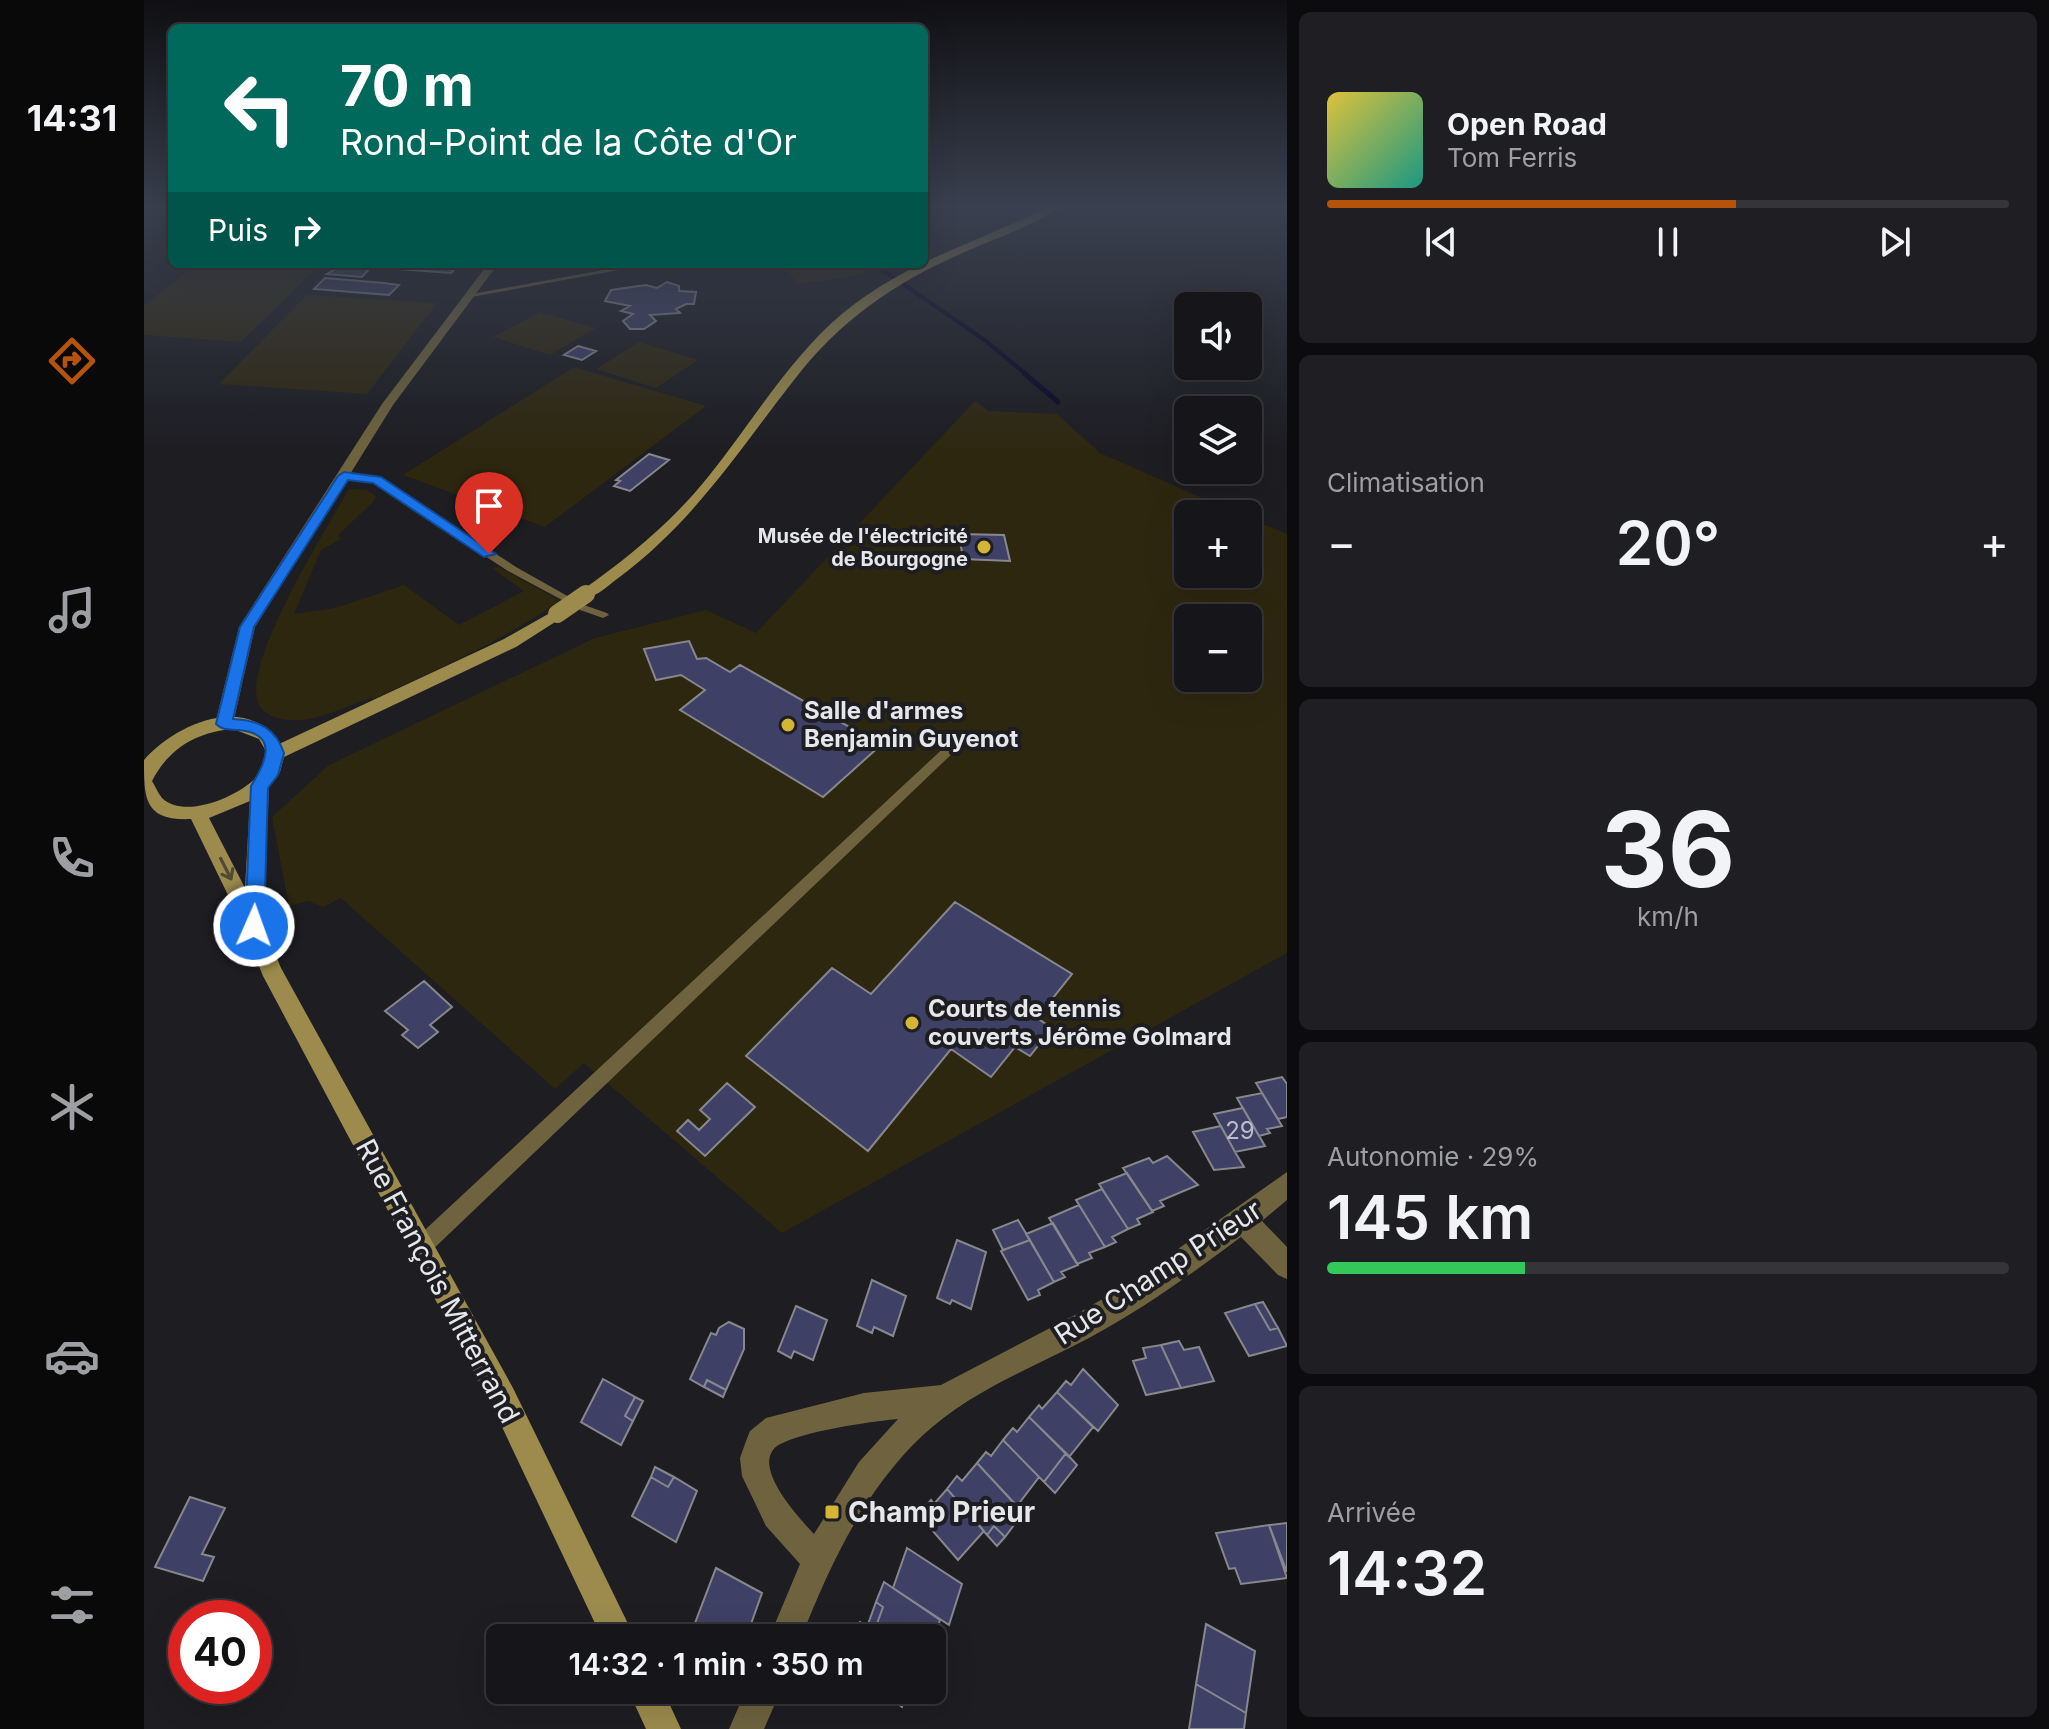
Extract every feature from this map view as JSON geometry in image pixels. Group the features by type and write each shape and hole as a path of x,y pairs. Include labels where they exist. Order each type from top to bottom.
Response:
{"street":[{"path":"224,724 247,627 388,404 476,288"},
{"path":"276,753 510,643 562,606 585,601 669,530 712,482 762,413 828,333 887,288"},
{"path":"224,724 244,725 261,731 272,740 276,753 269,775 260,786 242,799 220,808 197,813 165,809 154,802 145,788 156,755 186,734 224,724"},
{"name":"Rue François Mitterrand","path":"254,926 260,786"},
{"name":"Rue François Mitterrand","path":"197,813 254,926 271,970 503,1398 612,1624"},
{"name":"Rue Champ Prieur","path":"791,1624 836,1522 881,1458 909,1427 941,1399 995,1368 1085,1325 1243,1220 1287,1184"},
{"path":"1243,1220 1287,1266"},
{"name":"Rue Champ Prieur","path":"818,1559 803,1546 762,1489 754,1466 757,1448 765,1437 776,1428 864,1408 941,1399"},
{"path":"652,1704 664,1729"},
{"path":"746,1729 758,1704"}],"lane":[{"path":"471,295 513,288"},
{"path":"344,476 376,480 512,569 562,606"},
{"path":"585,601 603,615"},
{"path":"421,1247 953,746"}],"shaded area":[{"path":"167,288 297,288 241,342 144,335 144,306"},
{"path":"307,295 437,303 367,394 219,384"},
{"path":"540,312 596,328 550,355 493,337"},
{"path":"639,342 698,360 656,388 596,369"},
{"path":"574,367 706,406 545,527 403,475"},
{"path":"975,401 989,411 1057,414 1100,453 1207,500 1174,500 1174,588 1262,588 1262,524 1287,534 1287,953 782,1233 584,1063 555,1089 341,898 323,907 308,901 289,906 272,817 329,765 595,638 706,610 756,633"},
{"path":"349,489 366,490 376,496 338,535 341,539 321,550 294,614 335,608 404,585 459,625 524,591 492,568 499,567 560,601 493,642 374,699 309,719 274,717 266,713 258,702 257,683 263,657 290,595"}],"building":[{"path":"315,288 396,288 389,295"},
{"path":"679,288 679,291 696,292 694,304 676,309 680,313 650,315 656,321 644,329 630,329 623,321 633,314 621,311 630,306 605,301 611,290"},
{"path":"578,346 596,351 582,360 564,355"},
{"path":"649,454 669,460 630,491 614,486 620,481 616,480"},
{"name":"Musée de l'électricité de Bourgogne","path":"959,534 1004,535 1010,561 963,559"},
{"path":"689,641 697,659 706,658 730,672 740,665 881,745 823,797 680,710 705,690 681,675 656,680 644,649"},
{"name":"Courts de tennis couverts Jérôme Golmard","path":"955,902 1072,974 1037,1018 1052,1028 1030,1056 1015,1047 991,1077 951,1049 868,1151 746,1056 832,968 871,994"},
{"path":"424,981 452,1007 430,1025 438,1032 418,1048 402,1035 408,1030 385,1011"},
{"path":"1282,1077 1287,1084 1287,1117 1278,1119 1256,1083"},
{"path":"727,1083 755,1107 705,1156 677,1131 688,1120 699,1130 710,1119 700,1110"},
{"path":"1262,1093 1282,1126 1267,1129 1270,1133 1259,1136 1237,1098"},
{"path":"1243,1108 1265,1146 1235,1152 1214,1114"},
{"path":"1221,1126 1244,1167 1214,1170 1193,1132"},
{"path":"1167,1156 1198,1185 1160,1201 1164,1206 1152,1211 1123,1168 1149,1158 1153,1163"},
{"path":"1127,1173 1153,1212 1137,1219 1140,1224 1128,1229 1099,1184"},
{"path":"1102,1189 1128,1229 1112,1237 1116,1242 1105,1247 1076,1200"},
{"path":"1079,1205 1105,1247 1089,1253 1092,1258 1077,1264 1049,1218"},
{"path":"1018,1220 1030,1240 1003,1250 993,1230"},
{"path":"1053,1223 1078,1265 1061,1272 1065,1277 1054,1282 1026,1234"},
{"path":"957,1240 986,1252 971,1309 952,1300 950,1304 937,1298"},
{"path":"1030,1240 1054,1282 1038,1290 1040,1295 1028,1300 1001,1251"},
{"path":"872,1280 906,1296 893,1336 874,1327 872,1333 857,1326"},
{"path":"1263,1302 1278,1328 1270,1330 1255,1304"},
{"path":"1255,1304 1270,1330 1278,1328 1287,1346 1249,1356 1225,1313"},
{"path":"796,1306 827,1320 813,1360 794,1351 791,1358 778,1351"},
{"path":"729,1322 744,1329 744,1349 726,1390 707,1380 704,1387 690,1379 711,1333 716,1335 719,1328"},
{"path":"1179,1341 1184,1350 1199,1347 1214,1381 1181,1388 1161,1345"},
{"path":"1161,1345 1181,1388 1146,1395 1133,1361 1146,1358 1143,1348"},
{"path":"1083,1369 1118,1405 1098,1431 1057,1392 1066,1381 1071,1385"},
{"path":"603,1379 635,1397 625,1416 633,1421 621,1445 581,1422"},
{"path":"707,1380 726,1390 723,1397 704,1387"},
{"path":"1057,1392 1093,1427 1069,1457 1029,1417 1039,1405 1042,1409"},
{"path":"635,1397 643,1401 633,1421 625,1416"},
{"path":"1029,1417 1066,1453 1044,1482 1003,1440 1013,1428 1017,1432"},
{"path":"1003,1440 1039,1477 1017,1506 977,1463 986,1452 991,1456"},
{"path":"1066,1453 1077,1465 1055,1493 1044,1482"},
{"path":"977,1463 1023,1513 1005,1537 994,1526 987,1535 947,1489 957,1476 962,1481"},
{"path":"655,1467 674,1477 668,1487 651,1477"},
{"path":"651,1477 668,1487 674,1477 697,1491 676,1542 632,1516"},
{"path":"947,1489 984,1531 958,1560 919,1515 931,1500 934,1504"},
{"path":"190,1497 225,1508 202,1554 214,1557 203,1581 155,1567"},
{"path":"1287,1523 1287,1572 1269,1525"},
{"path":"1269,1525 1287,1578 1241,1584 1235,1568 1229,1569 1216,1533"},
{"path":"994,1526 1005,1537 997,1546 987,1535"},
{"path":"907,1548 962,1584 949,1625 893,1588"},
{"path":"716,1568 762,1593 751,1624 695,1623"},
{"path":"884,1582 940,1620 939,1624 877,1624 883,1607 876,1602"},
{"path":"876,1602 883,1607 877,1624 868,1624"},
{"path":"1206,1624 1255,1651 1246,1713 1196,1684"},
{"path":"1196,1684 1246,1713 1244,1729 1189,1729"}],"waterway":[{"path":"908,288 986,341 1027,375"},
{"path":"1024,373 1058,402"}],"place":[{"name":"Musée de l'électricité de Bourgogne","path":"984,547"},
{"name":"Salle d'armes Benjamin Guyenot","path":"788,725"},
{"name":"Courts de tennis couverts Jérôme Golmard","path":"912,1023"},
{"name":"Champ Prieur","path":"832,1512"}],"route":[{"path":"254,926 260,786 275,764 276,753 272,740 261,731 244,725 224,724 247,627 344,476 365,476 376,480 489,554"}]}
